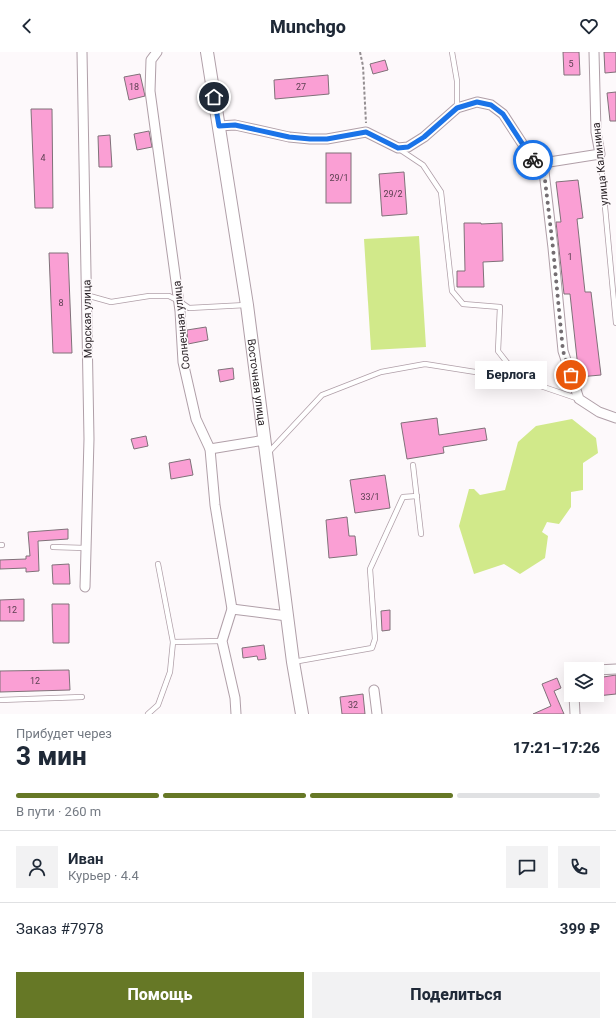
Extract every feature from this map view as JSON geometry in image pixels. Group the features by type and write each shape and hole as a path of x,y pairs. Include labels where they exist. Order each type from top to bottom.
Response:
{"street":[{"name":"Морская улица","path":"82,52 89,439 84,587"},
{"name":"Солнечная улица","path":"157,52 151,60 150,91 179,301 183,362 196,419 210,449 215,506 232,609 222,641 236,714"},
{"name":"Восточная улица","path":"207,52 247,305 293,662 302,714"},
{"name":"улица Калинина","path":"594,52 596,132 600,154"},
{"path":"219,126 235,125 289,137 310,139 327,139 366,132 398,148 408,147 424,137 457,108 477,102 491,105 503,114 533,160 543,163 600,154"},
{"path":"543,163 563,351 579,399 599,412 616,418"},
{"path":"210,449 265,440"},
{"path":"232,609 287,616"},
{"path":"604,670 616,669"},
{"path":"374,690 377,714"},
{"path":"574,702 575,714"}],"lane":[{"path":"452,52 457,81 457,108"},
{"path":"398,148 422,165 441,192 452,291 463,304 500,307 498,351 520,379"},
{"name":"улица Калинина","path":"600,154 616,323"},
{"path":"86,296 111,302 149,296 169,296 189,308 247,305"},
{"path":"267,455 322,395 381,372 425,364 520,379 579,399"},
{"path":"413,465 421,534"},
{"path":"293,662 372,648 375,639 370,569 404,497 417,496"},
{"path":"52,547 85,548"},
{"path":"148,714 158,705 170,672 173,642 158,564"},
{"path":"173,642 222,641"},
{"path":"0,700 82,697"}],"path":[{"path":"360,52 364,66 366,132"}],"green space":[{"path":"419,236 426,347 371,350 364,239"},
{"path":"572,419 596,438 598,453 583,463 583,490 571,492 571,507 559,524 547,522 542,532 548,536 545,558 520,574 504,564 474,574 459,526 469,489 474,489 480,495 505,490 518,442 536,426"}],"building":[{"path":"563,52 579,52 580,75 564,75"},
{"path":"604,52 616,52 616,72 605,73"},
{"path":"385,60 388,70 373,74 370,64"},
{"path":"140,74 145,96 129,100 124,77"},
{"path":"328,75 329,94 275,99 274,80"},
{"path":"616,92 616,121 610,121 607,93"},
{"path":"31,109 52,109 53,208 35,208"},
{"path":"149,131 152,147 137,150 134,134"},
{"path":"110,135 112,167 99,167 98,136"},
{"path":"326,153 351,153 351,203 326,203"},
{"path":"404,172 407,214 382,216 379,174"},
{"path":"578,180 583,218 577,219 585,292 591,292 601,375 579,377 570,294 564,294 556,222 561,222 556,182"},
{"path":"464,223 502,223 503,261 483,262 484,287 457,287 457,271 465,271"},
{"path":"49,253 68,253 72,353 53,353"},
{"path":"206,327 208,340 188,344 187,330"},
{"path":"233,368 234,379 220,382 218,370"},
{"path":"437,418 439,435 485,428 487,440 443,447 444,453 407,459 401,423"},
{"path":"146,436 148,446 134,449 131,439"},
{"path":"190,459 193,475 171,479 169,463"},
{"path":"385,475 390,508 355,513 350,480"},
{"path":"347,517 349,536 355,536 357,555 329,558 326,520"},
{"path":"68,529 68,539 38,541 39,571 26,572 26,568 0,569 0,560 26,559 26,556 30,556 28,532"},
{"path":"69,564 70,584 53,584 52,565"},
{"path":"24,599 24,621 0,621 0,600"},
{"path":"52,604 69,604 69,643 53,643"},
{"path":"390,610 390,630 382,631 381,611"},
{"path":"264,645 266,659 258,660 257,656 243,658 242,648"},
{"path":"69,670 70,690 0,692 0,671"},
{"path":"616,675 616,694 604,695 604,677"},
{"path":"557,678 561,688 554,691 564,714 533,714 551,706 542,684"},
{"path":"363,694 365,714 342,714 340,697"}],"way so far":[{"path":"533,160 543,163 563,351 571,375"}],"place":[{"name":"Берлога","path":"571,375"}],"route":[{"path":"214,97 219,126 235,125 289,137 310,139 327,139 366,132 398,148 408,147 424,137 457,108 477,102 491,105 503,114 533,160"}]}
